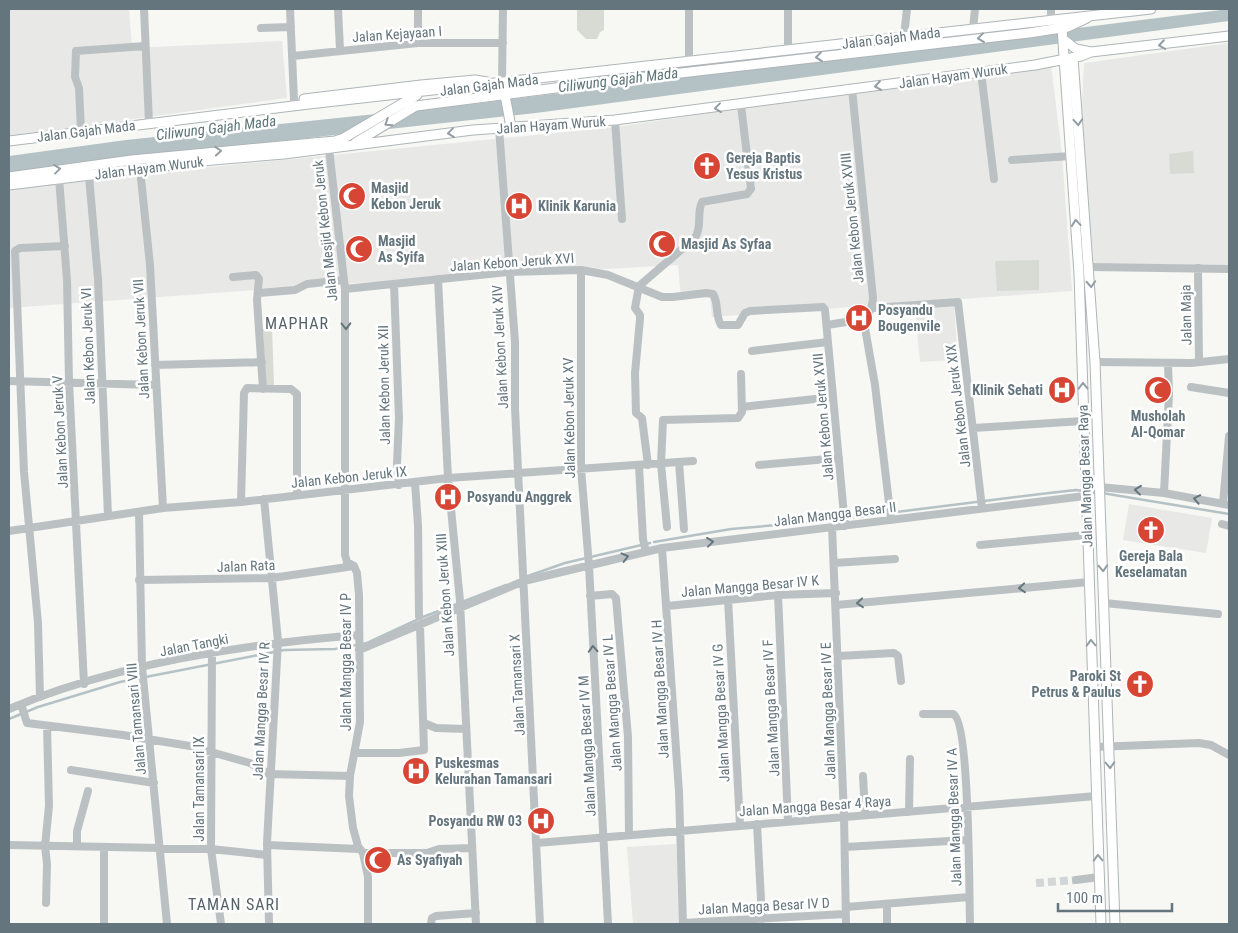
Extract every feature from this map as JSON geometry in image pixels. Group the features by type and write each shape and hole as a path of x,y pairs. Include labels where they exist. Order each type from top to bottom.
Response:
{"main road":[{"name":"Jalan Gajah Mada","path":"9,141 149,122 424,93 1051,20 1088,13 1151,9"},
{"name":"Jalan Gajah Mada","path":"271,156 350,144 369,136 412,108 741,66 1064,38 1088,13"},
{"name":"Jalan Hayam Wuruk","path":"9,185 499,128 510,122 615,120 741,105 1069,59 1091,52 1229,36"},
{"name":"Jalan Hayam Wuruk","path":"1064,38 1091,52"},
{"name":"Jalan Mangga Besar Raya","path":"1064,38 1075,74 1071,88 1071,156 1079,274 1086,535 1101,924"},
{"path":"1075,74 1080,62 1091,52"},
{"path":"739,56 741,66"},
{"name":"Jalan Mangga Besar Raya","path":"1069,59 1084,193 1095,362 1100,398 1101,487 1099,502 1105,539 1104,602 1110,747 1115,798 1115,924"},
{"path":"259,110 266,103 475,80 498,84 506,97 510,122"},
{"name":"Jalan Hayam Wuruk","path":"9,177 132,160 335,141 424,93"},
{"path":"1073,194 1084,193"},
{"path":"1083,417 1099,415"},
{"path":"1090,613 1105,614"},
{"path":"1115,852 1119,838"}],"street":[{"path":"144,9 149,122"},
{"path":"290,9 294,100"},
{"path":"338,9 340,50"},
{"path":"418,9 418,43"},
{"path":"498,84 503,42 503,9"},
{"path":"689,9 689,62"},
{"path":"788,9 788,50"},
{"path":"904,36 907,9"},
{"path":"973,29 975,9"},
{"path":"1051,9 1051,20"},
{"path":"261,28 291,27"},
{"name":"Jalan Kejayaan I","path":"293,56 418,43 503,42"},
{"path":"81,131 79,88 75,77 76,52 145,46"},
{"path":"981,72 994,179"},
{"name":"Jalan Kebon Jeruk XVIII","path":"852,89 873,308"},
{"path":"648,465 642,418 636,413 635,386 640,318 635,308 639,286 695,238 701,228 699,208 702,202 747,194 751,189 741,105"},
{"path":"615,120 622,219"},
{"name":"Jalan Kebon Jeruk XIV","path":"499,128 508,272 515,342 515,408 520,475"},
{"name":"Jalan Mesjid Kebon Jeruk","path":"329,149 345,289 346,490"},
{"path":"1012,160 1071,156"},
{"name":"Jalan Kebon Jeruk VII","path":"140,169 150,265 164,508"},
{"name":"Jalan Kebon Jeruk VI","path":"89,176 98,279 108,516"},
{"name":"Jalan Kebon Jeruk V","path":"59,178 65,246 69,382 78,520 84,684"},
{"path":"40,697 38,623 24,472 22,381 15,251 17,248 65,246"},
{"path":"1090,267 1229,269"},
{"name":"Jalan Maja","path":"1198,268 1199,361"},
{"name":"Jalan Kebon Jeruk XVI","path":"345,289 508,272 581,270 608,275 639,286 662,297 673,298 706,293 713,294 716,299 719,324 732,327 738,326 745,313 750,311 823,307"},
{"name":"Jalan Kebon Jeruk XV","path":"581,270 581,468 588,564"},
{"path":"233,277 256,275 259,278 257,300 263,389"},
{"path":"259,293 295,290 307,284 344,280"},
{"name":"Jalan Kebon Jeruk XIII","path":"438,280 448,478 460,606 476,924"},
{"name":"Jalan Kebon Jeruk XII","path":"394,284 399,418 397,464 399,485"},
{"name":"Jalan Kebon Jeruk XIX","path":"873,308 958,302 982,505"},
{"name":"Jalan Kebon Jeruk XVII","path":"823,307 827,324 845,524"},
{"path":"873,308 865,320 891,519"},
{"path":"827,324 865,320"},
{"path":"752,352 828,342"},
{"path":"1095,362 1168,363 1229,358"},
{"path":"155,365 262,362"},
{"path":"1164,493 1169,394 1168,363"},
{"path":"667,527 661,464 662,423 664,418 736,418 740,416 742,407 741,374"},
{"path":"9,381 156,385"},
{"path":"1191,387 1229,393"},
{"path":"241,502 244,390 291,389 296,394 297,495"},
{"path":"742,407 833,396"},
{"path":"973,428 1083,417"},
{"path":"1101,487 1164,493 1226,504 1229,436"},
{"path":"759,466 839,458"},
{"name":"Jalan Kebon Jeruk IX","path":"9,530 164,508 241,502 448,478 520,475 581,468 639,466 693,461"},
{"path":"679,462 684,529"},
{"path":"639,466 645,547"},
{"name":"Jalan Tamansari X","path":"520,475 540,924"},
{"path":"415,483 418,525 419,616"},
{"name":"Jalan Mangga Besar IV P","path":"346,490 345,555 347,562 354,566 357,573 359,595 360,722 356,753 350,776 349,796 353,828 368,877 368,924"},
{"name":"Jalan Mangga Besar II","path":"359,649 420,626 460,606 524,581 645,547 662,548 1085,493"},
{"name":"Jalan Mangga Besar IV R","path":"264,499 278,645 269,774 267,845 269,924"},
{"name":"Jalan Tamansari VIII","path":"139,512 139,580 143,673 167,924"},
{"name":"Jalan Mangga Besar IV E","path":"832,527 844,816 846,924"},
{"path":"980,545 1086,535"},
{"name":"Jalan Mangga Besar IV H","path":"662,548 678,792 683,924"},
{"path":"834,563 895,559"},
{"name":"Jalan Mangga Besar IV M","path":"588,564 608,924"},
{"name":"Jalan Rata","path":"139,580 272,578 354,566"},
{"path":"836,605 1089,582"},
{"name":"Jalan Mangga Besar IV K","path":"667,606 728,599 836,592"},
{"name":"Jalan Mangga Besar IV L","path":"590,596 612,594 616,598 628,737 629,835"},
{"name":"Jalan Mangga Besar IV F","path":"778,595 788,821"},
{"name":"Jalan Mangga Besar IV G","path":"728,599 740,825"},
{"path":"1104,602 1218,614"},
{"path":"356,753 423,752 424,723 420,626"},
{"name":"Jalan Tangki","path":"9,709 22,708 40,697 84,684 213,660 278,645 359,636"},
{"path":"838,656 894,652 898,656 901,681"},
{"name":"Jalan Tamansari IX","path":"213,660 211,850 221,924"},
{"path":"22,708 26,723 150,739 211,752 250,763 269,774 350,776"},
{"name":"Jalan Mangga Besar IV A","path":"923,714 951,713 957,716 966,761 967,898 970,924"},
{"path":"424,723 436,728 466,729"},
{"path":"46,726 50,806 45,846 47,864 46,903"},
{"path":"1094,747 1205,744 1229,755"},
{"path":"909,812 910,759"},
{"path":"71,770 154,783"},
{"path":"863,776 866,814"},
{"path":"77,846 77,831 88,791"},
{"name":"Jalan Mangga Besar 4 Raya","path":"537,843 866,814 967,809 1096,796"},
{"path":"758,824 762,919"},
{"path":"845,847 967,840"},
{"path":"9,845 211,850 267,855"},
{"path":"267,845 426,853 439,849 472,848"},
{"path":"104,847 104,924"},
{"path":"1076,880 1099,877"},
{"name":"Jalan Magga Besar IV D","path":"683,924 762,919 887,904 967,898"},
{"path":"887,904 887,924"},
{"path":"431,924 432,918 436,916 476,913"}],"shaded area":[{"path":"9,9 129,9 132,48 282,41 287,98 9,136"},
{"path":"577,9 604,9 604,30 600,32 597,39 586,39 577,30"},
{"path":"1229,9 1229,21 536,113 334,135 9,175 9,156 126,140 481,103"},
{"path":"1229,43 1229,268 1083,265 1076,222 1084,63"},
{"path":"1051,65 1062,154 1072,291 712,317 710,297 681,299 678,265 340,284 9,308 9,187 616,127 981,72"},
{"path":"1193,151 1194,173 1170,174 1169,154"},
{"path":"1039,260 1039,290 997,291 995,261"},
{"path":"954,304 958,360 920,362 915,308"},
{"path":"272,328 274,385 266,385 263,329"},
{"path":"1129,504 1212,518 1206,553 1123,540"},
{"path":"676,844 682,924 633,924 627,847"}],"waterway":[{"path":"654,542 731,529 824,521 1076,490 1097,493"},
{"path":"1102,493 1229,514"},
{"path":"525,577 565,563 650,543"},
{"path":"9,719 38,707 120,682 284,650 335,649 367,643 423,617 506,585"}],"tunnel":[{"path":"1036,883 1076,880"}],"place":[{"name":"Gereja Baptis Yesus Kristus","path":"707,166"},
{"name":"Masjid Kebon Jeruk","path":"352,196"},
{"name":"Klinik Karunia","path":"519,206"},
{"name":"Masjid As Syfaa","path":"662,244"},
{"name":"Masjid As Syifa","path":"359,249"},
{"name":"Posyandu Bougenvile","path":"859,318"},
{"name":"Klinik Sehati","path":"1062,390"},
{"name":"Musholah Al-Qomar","path":"1158,390"},
{"name":"Posyandu Anggrek","path":"448,497"},
{"name":"Gereja Bala Keselamatan","path":"1151,530"},
{"name":"Paroki St Petrus & Paulus","path":"1140,684"},
{"name":"Puskesmas Kelurahan Tamansari","path":"416,771"},
{"name":"Posyandu RW 03","path":"541,821"},
{"name":"As Syafiyah","path":"378,860"}],"district":[{"name":"MAPHAR","path":"297,323"},
{"name":"TAMAN SARI","path":"234,904"}],"water label":[{"name":"Ciliwung Gajah Mada","path":"618,80"},
{"name":"Ciliwung Gajah Mada","path":"216,128"}]}
